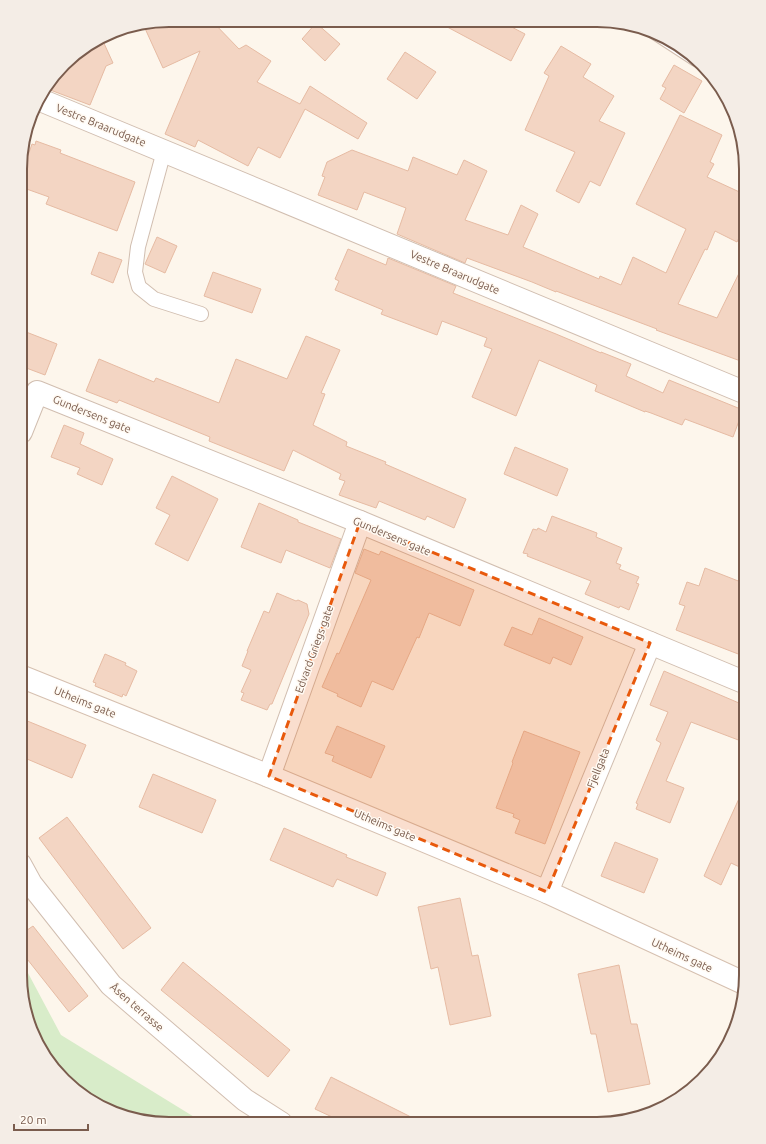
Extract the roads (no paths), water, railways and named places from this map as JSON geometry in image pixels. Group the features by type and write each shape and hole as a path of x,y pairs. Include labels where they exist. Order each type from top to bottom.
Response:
{"street":[{"name":"Vestre Braarudgate","path":"44,102 739,390"},
{"name":"Gundersens gate","path":"27,417 37,392 360,522 739,680"},
{"name":"Edvard Griegs gate","path":"269,776 360,522"},
{"name":"Fjellgata","path":"547,892 650,643"},
{"name":"Utheims gate","path":"27,679 269,776 547,892 739,981"},
{"name":"Åsen terrasse","path":"27,877 31,884 111,985 245,1100 272,1117"}],"lane":[{"path":"164,151 138,247 135,272 139,287 154,299 201,314"}]}
